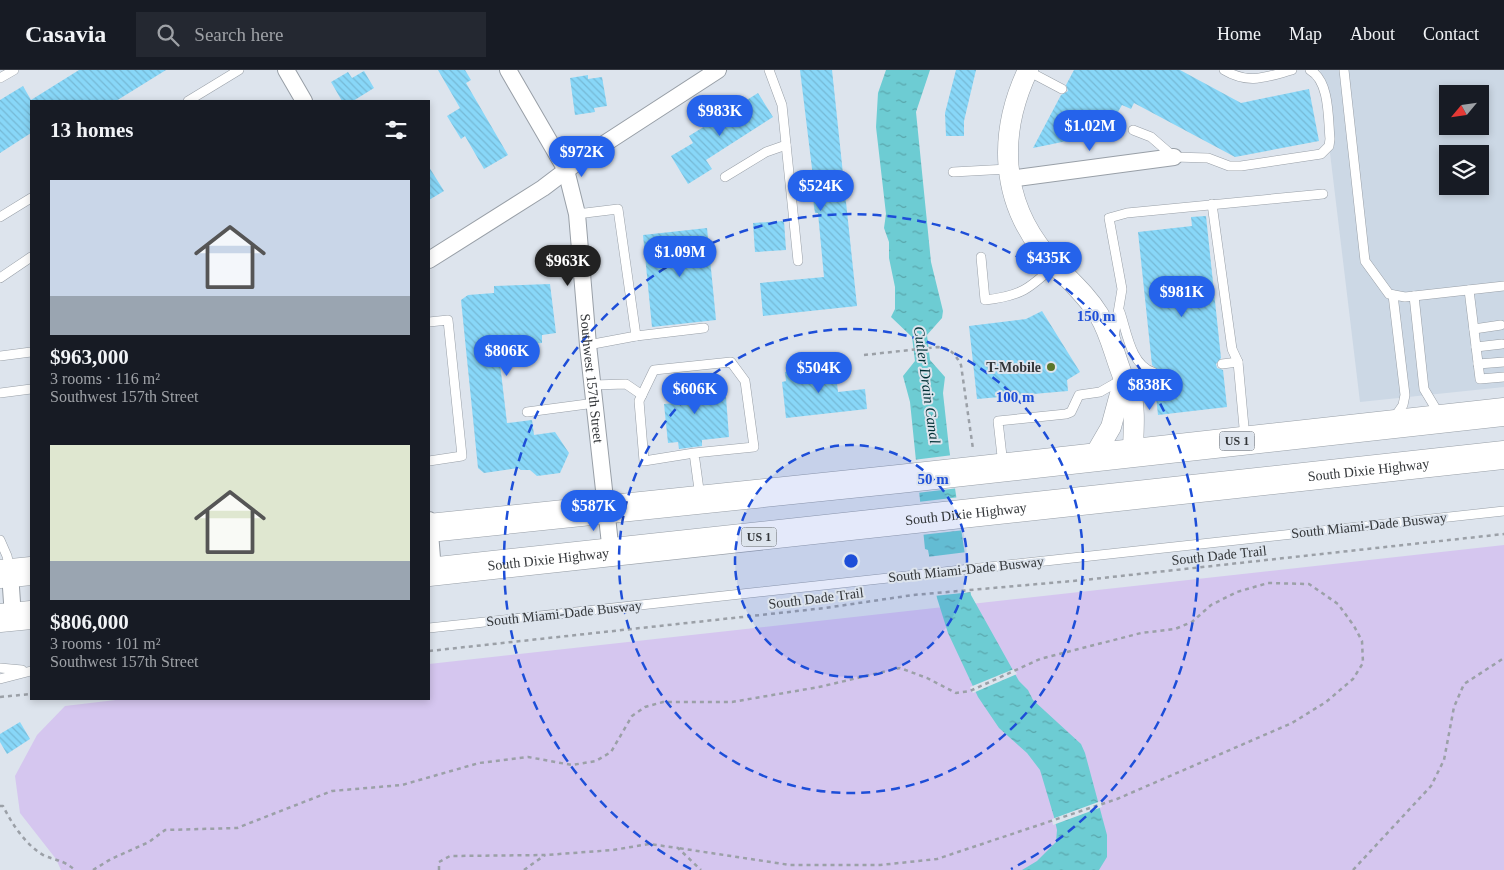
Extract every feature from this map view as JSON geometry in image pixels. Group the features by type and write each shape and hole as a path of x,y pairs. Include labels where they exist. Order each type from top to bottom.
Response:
{"highway":[{"name":"US 1","path":"430,525 700,500 1504,412"},
{"path":"1083,500 1114,480 1126,467 1133,454"},
{"name":"South Dixie Highway","path":"431,572 1504,455"}],"street":[{"path":"286,70 303,100"},
{"name":"Southwest 157th Street","path":"508,70 566,170 577,214 588,345 611,553"},
{"path":"430,259 543,188 566,170 718,70"},
{"path":"1028,71 1015,101 1008,126 1009,174 1024,221 1038,244 1092,305 1112,345 1124,379 1131,391 1133,454"},
{"path":"1009,174 1174,157"},
{"path":"1093,458 1111,427 1124,379"},
{"path":"430,548 431,572"},
{"path":"14,573 15,616"}],"lane":[{"path":"0,78 14,70"},
{"path":"190,100 239,70"},
{"path":"769,70 782,105 798,261"},
{"path":"1224,70 1245,79 1265,78 1292,70"},
{"path":"1133,130 1151,136 1174,157 1203,158 1229,166 1241,166 1321,154 1329,146 1330,139 1324,88 1315,72 1310,70"},
{"path":"1344,70 1365,261 1378,280 1389,294 1393,295 1414,296 1504,286"},
{"path":"1028,71 1062,89"},
{"path":"725,177 766,152 786,145"},
{"path":"953,172 1009,174"},
{"path":"1112,345 1122,289 1108,218 1127,213 1323,194"},
{"path":"0,217 30,199"},
{"path":"1212,204 1232,349 1238,362 1245,440"},
{"path":"577,214 618,209 636,336"},
{"path":"981,257 985,300 1008,298 1023,292 1055,265"},
{"path":"0,278 30,258"},
{"path":"1469,290 1480,379 1504,377"},
{"path":"1387,425 1400,412 1404,402 1393,295"},
{"path":"1414,296 1424,389 1442,419"},
{"path":"1119,309 1137,361 1143,369 1153,372"},
{"path":"430,322 448,320 462,456 430,461"},
{"path":"1474,329 1501,326"},
{"path":"588,345 636,336 704,328"},
{"path":"1476,347 1502,344"},
{"path":"0,356 30,352"},
{"path":"731,362 745,381 754,447 694,453 644,460 639,401 654,370 731,362"},
{"path":"1222,364 1238,362"},
{"path":"1478,364 1504,362"},
{"path":"1003,468 998,421 1066,414 1070,412 1080,395 1100,392 1124,379"},
{"path":"593,384 626,384 642,394"},
{"path":"0,393 30,389"},
{"path":"527,412 595,403"},
{"path":"694,453 700,500"},
{"name":"South Miami-Dade Busway","path":"430,628 1504,511"},
{"path":"0,540 14,573"},
{"path":"0,668 29,671"},
{"path":"0,679 29,671"}],"path":[{"path":"864,355 929,348 947,348 955,354 961,365 973,471"},
{"name":"South Dade Trail","path":"430,651 826,608 986,587 1084,580 1504,534"},
{"path":"93,870 111,859 149,842 165,830 237,828 332,791 402,785 479,764 528,757 572,765 596,760 611,752 632,716 645,707 663,702 732,702 819,687 900,668 927,678 956,693 970,691 1040,659 1141,633 1175,629 1192,622 1211,605 1237,592 1268,583 1309,584 1338,604 1362,641 1364,663 1353,679 1326,702 1292,723 1117,799 937,859 880,865 790,865 649,844 612,850 546,854 450,856 439,862 440,870"},
{"path":"1353,870 1431,786 1444,760 1454,706 1464,684 1504,658"},
{"path":"0,697 30,694"},
{"path":"0,806 3,806 14,828 43,855 64,861 75,870"},
{"path":"678,848 701,870"},
{"path":"524,870 546,854"}],"shaded area":[{"path":"1320,70 1504,70 1504,387 1360,402"},
{"path":"1504,545 1504,870 61,870 56,859 20,813 15,776 37,735 65,706 116,700 430,700 430,664"}],"water":[{"name":"Cutler Drain Canal","path":"886,70 930,70 916,112 931,262 943,311 942,318 927,335 930,360 945,377 943,393 949,448 971,595 1019,681 1028,690 1033,700 1081,744 1107,835 1107,857 1099,870 1022,870 1037,861 1056,842 1057,830 1040,770 1027,753 999,728 978,697 948,633 937,598 928,550 925,549 910,402 903,376 915,361 912,337 891,317 895,309 895,287 889,258 889,242 884,228 886,214 876,127 878,93"}],"pier":[{"path":"953,455 959,488 917,493 913,460"},
{"path":"960,497 965,530 921,535 918,502"},
{"path":"967,552 972,592 934,596 927,557"},
{"path":"1014,669 1017,674 973,693 970,687"},
{"path":"1101,801 1102,807 1053,825 1052,819"}],"building":[{"path":"79,70 166,70 118,100 31,100"},
{"path":"438,70 465,70 471,80 466,83 508,155 484,169 465,136 461,139 447,116 460,108"},
{"path":"800,70 832,70 857,306 763,316 760,283 824,277 818,213 815,213 811,186 814,185"},
{"path":"956,70 976,70 964,121 964,136 946,136 945,113"},
{"path":"1074,70 1180,70 1241,103 1309,89 1319,141 1235,157 1134,103 1131,109 1122,105 1106,133 1033,148 1061,95 1068,91 1066,85"},
{"path":"364,71 374,88 355,100 341,100 331,82 348,72 352,78"},
{"path":"588,75 588,79 602,77 607,106 594,108 595,112 575,115 570,78"},
{"path":"23,86 31,100 30,134 0,153 0,100"},
{"path":"758,93 773,117 706,160 712,169 688,184 671,156 693,143 689,136"},
{"path":"430,169 444,191 430,199"},
{"path":"1206,216 1221,358 1216,364 1217,368 1223,370 1227,407 1158,415 1154,378 1158,375 1159,371 1152,365 1138,232 1192,226 1191,217"},
{"path":"784,221 786,250 755,252 753,223"},
{"path":"707,228 716,320 652,327 643,235"},
{"path":"550,284 556,333 542,335 542,343 498,347 507,423 532,420 534,435 555,432 569,453 560,473 537,476 530,470 518,468 484,473 478,468 461,300 468,295 494,293 494,286"},
{"path":"1042,311 1080,372 1067,380 1068,391 977,399 969,326 1026,319"},
{"path":"835,366 838,392 865,389 867,409 786,418 782,382 786,381 785,372"},
{"path":"701,375 703,400 726,397 729,437 702,440 702,446 679,449 678,442 668,443 664,404 675,403 673,378"},
{"path":"20,722 30,739 7,754 0,742 0,734"}],"place":[{"name":"T-Mobile","path":"1051,367"}]}
